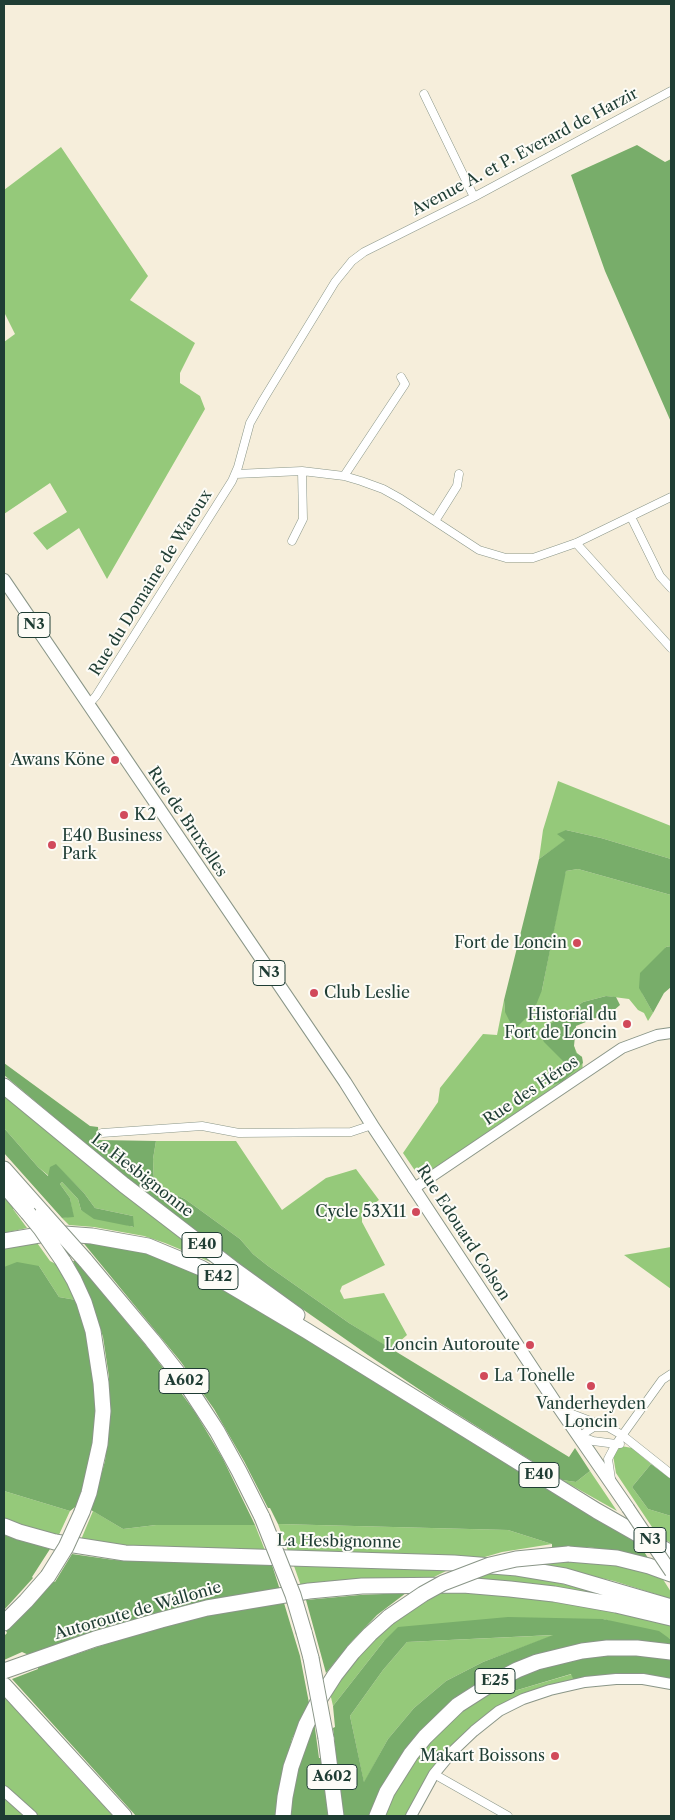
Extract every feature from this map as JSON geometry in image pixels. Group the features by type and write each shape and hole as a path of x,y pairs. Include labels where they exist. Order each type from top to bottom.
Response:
{"highway":[{"name":"La Hesbignonne","path":"4,1086 132,1191 232,1268 408,1394"},
{"name":"A602","path":"4,1169 35,1213 86,1260 185,1382 240,1471 262,1516 290,1587 304,1632 311,1658 326,1738 336,1816"},
{"path":"4,1185 35,1213 41,1228 74,1280 87,1312 98,1355 103,1411 100,1444 89,1493 66,1547 48,1576 4,1623"},
{"name":"E42","path":"4,1241 51,1233 70,1234 121,1240 148,1246 170,1254 202,1268 226,1282 408,1394"},
{"name":"E40","path":"408,1394 597,1511 671,1554"},
{"name":"La Hesbignonne","path":"4,1526 55,1542 125,1553 169,1556 445,1562 518,1568 565,1576 671,1607"},
{"path":"283,1816 291,1767 306,1725 319,1700 335,1675 354,1652 389,1617 422,1594 443,1583 481,1568 516,1559 568,1554 617,1558 671,1573"},
{"name":"Autoroute de Wallonie","path":"4,1671 151,1622 207,1608 309,1591 362,1586 463,1585 510,1589 554,1594 616,1605 671,1618"},
{"name":"E25","path":"377,1816 395,1780 425,1737 458,1705 494,1682 537,1662 582,1650 636,1648 671,1652"},
{"path":"4,1685 124,1816"}],"main road":[{"name":"Rue de Bruxelles","path":"4,580 345,1082"},
{"name":"Rue Edouard Colson","path":"345,1082 372,1126 671,1573"}],"street":[{"name":"Avenue A. et P. Everard de Harzir","path":"391,238 474,197 671,90"},
{"path":"424,94 474,197"},
{"name":"Rue du Domaine de Waroux","path":"88,705 96,696 236,474 250,423 335,282 352,261 364,252 391,238"},
{"path":"344,476 405,384 401,377"},
{"path":"236,474 302,471 344,476 383,489 480,550 506,558 533,558 576,543 671,497"},
{"path":"292,541 303,519 302,471"},
{"path":"435,521 457,486 459,474"},
{"path":"631,517 660,576 671,588"},
{"path":"576,543 671,648"},
{"name":"Rue des Héros","path":"414,1189 622,1048 656,1035 671,1033"},
{"path":"102,1133 202,1126 240,1133 351,1132 372,1126"},
{"path":"611,1483 608,1459 616,1444 662,1380 671,1374"},
{"path":"558,1405 572,1414 608,1427 622,1435 671,1474"},
{"path":"580,1436 594,1427 608,1427"},
{"path":"580,1436 593,1442 626,1444 636,1448"},
{"path":"410,1816 434,1774 453,1751 474,1730 499,1711 523,1699 550,1690 585,1682 643,1679 671,1684"},
{"path":"434,1774 508,1816"},
{"path":"4,1791 32,1816"}],"green space":[{"path":"637,145 665,162 671,159 671,422 605,271 571,175"},
{"path":"61,147 148,276 130,300 195,343 180,373 180,383 200,396 205,409 107,579 79,528 47,550 33,533 67,512 50,483 4,514 4,342 15,334 4,312 4,190"},
{"path":"558,781 671,826 671,859 601,838 566,830 566,840 539,859 543,830"},
{"path":"566,830 601,838 671,859 671,895 578,869 566,871 542,990 534,1010 518,1026 512,1026 505,1012 504,1000 539,859 565,840 557,834"},
{"path":"578,869 671,895 671,946 666,947 642,993 653,1013 648,1021 644,1013 638,1010 629,999 606,996 583,1002 552,1023 582,1057 583,1074 420,1178 403,1153 438,1102 440,1088 483,1034 497,1035 504,1000 505,1012 542,990 564,877 566,871"},
{"path":"671,946 671,987 664,993 653,1013 639,988 640,973 666,947"},
{"path":"606,996 616,997 620,1005 613,1011 576,1026 574,1046 576,1053 582,1057 583,1063 563,1081 553,1085 551,1081 552,1073 564,1062 544,1042 541,1036 544,1028 583,1002"},
{"path":"4,1063 90,1126 98,1127 99,1140 156,1141 153,1159 154,1185 185,1199 240,1239 253,1254 268,1266 349,1323 569,1457 575,1448 590,1471 576,1482 562,1480 435,1400 368,1355 261,1280 117,1170 4,1075"},
{"path":"4,1092 213,1263 144,1236 94,1227 69,1225 62,1218 73,1216 70,1198 60,1184 62,1182 78,1199 81,1210 133,1227 133,1216 95,1208 84,1193 56,1165 49,1176 38,1167 4,1128"},
{"path":"4,1128 48,1176 50,1167 56,1164 84,1193 95,1208 133,1216 134,1227 94,1219 81,1210 78,1199 62,1182 60,1184 70,1198 74,1217 62,1218 4,1153"},
{"path":"156,1141 236,1141 282,1210 326,1178 356,1169 379,1200 362,1212 362,1222 385,1265 342,1286 340,1291 344,1299 384,1293 407,1335 391,1349 349,1323 268,1266 253,1254 240,1239 185,1199 154,1185 153,1159"},
{"path":"4,1192 15,1206 13,1209 27,1228 4,1233"},
{"path":"35,1240 50,1261 60,1266 76,1300 59,1297 39,1266 4,1267 4,1246"},
{"path":"81,1240 109,1242 176,1260 637,1540 648,1558 624,1552 587,1547 552,1547 552,1544 508,1530 278,1524 214,1409 181,1362"},
{"path":"671,1247 671,1289 624,1255"},
{"path":"73,1261 76,1261 152,1353 195,1412 223,1459 255,1525 156,1525 123,1529 91,1510 105,1461 109,1423 109,1377 103,1337 92,1303"},
{"path":"17,1262 39,1266 59,1297 76,1300 86,1324 97,1390 96,1429 79,1504 70,1511 4,1491 4,1267"},
{"path":"621,1446 632,1448 651,1464 632,1487 648,1509 671,1516 671,1543 658,1536 616,1473 613,1455"},
{"path":"651,1464 671,1479 671,1516 648,1509 632,1487"},
{"path":"590,1471 617,1511 562,1480 576,1482"},
{"path":"4,1491 70,1511 57,1539 4,1522"},
{"path":"93,1511 123,1529 156,1525 255,1525 266,1553 170,1551 80,1542"},
{"path":"278,1524 508,1530 552,1544 502,1552 478,1559 289,1554"},
{"path":"4,1535 50,1549 33,1578 4,1610"},
{"path":"72,1554 114,1560 272,1565 280,1590 31,1656 22,1652 4,1660 4,1636 7,1633 6,1631 29,1609 52,1580 55,1582"},
{"path":"603,1561 659,1573 671,1592 671,1599 614,1581 542,1565 543,1562"},
{"path":"294,1566 448,1570 428,1580 301,1586"},
{"path":"490,1572 542,1579 604,1594 607,1597 471,1579"},
{"path":"442,1592 482,1593 534,1599 645,1618 671,1625 671,1644 670,1639 603,1619 384,1641 333,1706 330,1693 351,1663 387,1625"},
{"path":"406,1593 377,1615 352,1641 326,1673 306,1600"},
{"path":"284,1603 300,1656 309,1703 292,1739 281,1780 275,1816 136,1816 12,1679 38,1669 38,1667 171,1624 224,1612"},
{"path":"508,1617 603,1619 659,1631 670,1639 670,1644 630,1640 591,1642 547,1652 517,1662 461,1695 372,1816 343,1816 333,1728 335,1727 333,1706 384,1641 398,1627","holes":["553,1635 483,1662 446,1681 414,1708 388,1739 364,1782 350,1716 383,1670 407,1642"]},
{"path":"555,1635 483,1662 446,1681 414,1708 388,1739 364,1783 350,1716 383,1670 407,1642"},
{"path":"621,1653 671,1658 671,1680 574,1681 571,1674 504,1694 499,1686 523,1674 556,1662"},
{"path":"572,1674 574,1681 476,1724 407,1816 385,1816 390,1802 407,1771 421,1752 454,1717 499,1686 504,1694"},
{"path":"4,1696 113,1816 35,1816 4,1787"},
{"path":"314,1721 319,1758 321,1758 328,1816 288,1816 291,1790"},
{"path":"4,1796 25,1816 4,1816"}],"place":[{"name":"Awans Köne","path":"115,760"},
{"name":"K2","path":"124,815"},
{"name":"E40 Business Park","path":"52,845"},
{"name":"Fort de Loncin","path":"577,943"},
{"name":"Club Leslie","path":"314,993"},
{"name":"Historial du Fort de Loncin","path":"627,1024"},
{"name":"Cycle 53X11","path":"416,1212"},
{"name":"Loncin Autoroute","path":"530,1345"},
{"name":"La Tonelle","path":"484,1376"},
{"name":"Vanderheyden Loncin","path":"591,1386"},
{"name":"Makart Boissons","path":"555,1756"}]}
